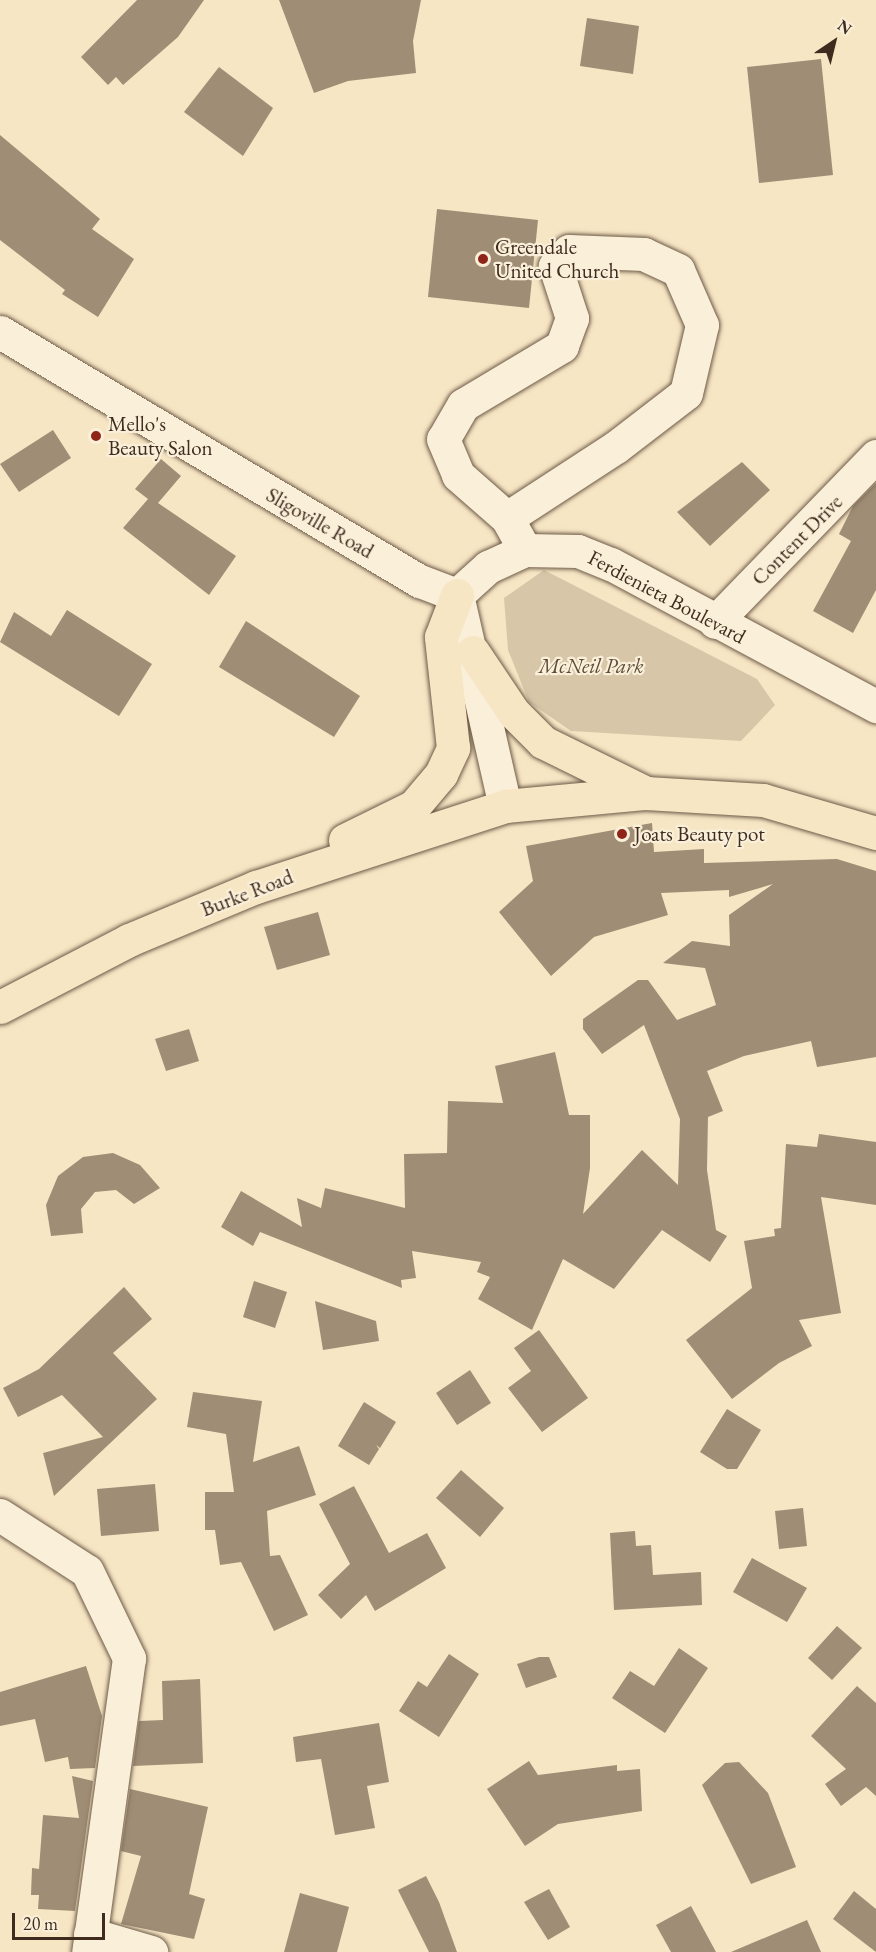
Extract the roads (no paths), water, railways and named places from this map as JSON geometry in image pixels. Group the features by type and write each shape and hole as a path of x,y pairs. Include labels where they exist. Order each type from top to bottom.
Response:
{"main road":[{"path":"256,887 414,806 436,781 453,748 441,637 457,594"},
{"path":"473,652 514,713 543,742 646,793 763,800 876,833"},
{"name":"Burke Road","path":"0,1007 129,940 256,887 505,806 646,793"}],"street":[{"path":"507,518 616,447 686,393 702,325 678,270 644,254 610,250 569,251 555,266 572,318 562,346 464,405 443,440 458,475 507,518 525,550"},
{"name":"Sligoville Road","path":"0,332 420,581 457,594"},
{"name":"Content Drive","path":"715,622 876,456"},
{"name":"Ferdienieta Boulevard","path":"457,594 488,567 525,550 578,551 611,564 715,622 876,706"},
{"path":"457,594 473,652 487,738 505,806"},
{"path":"0,1515 87,1571 129,1658 89,1943 151,1952"}],"place":[{"name":"Greendale United Church","path":"483,259"},
{"name":"Mello's Beauty Salon","path":"96,436"},
{"name":"Joats Beauty pot","path":"622,834"}],"park label":[{"name":"McNeil Park","path":"591,666"}]}
